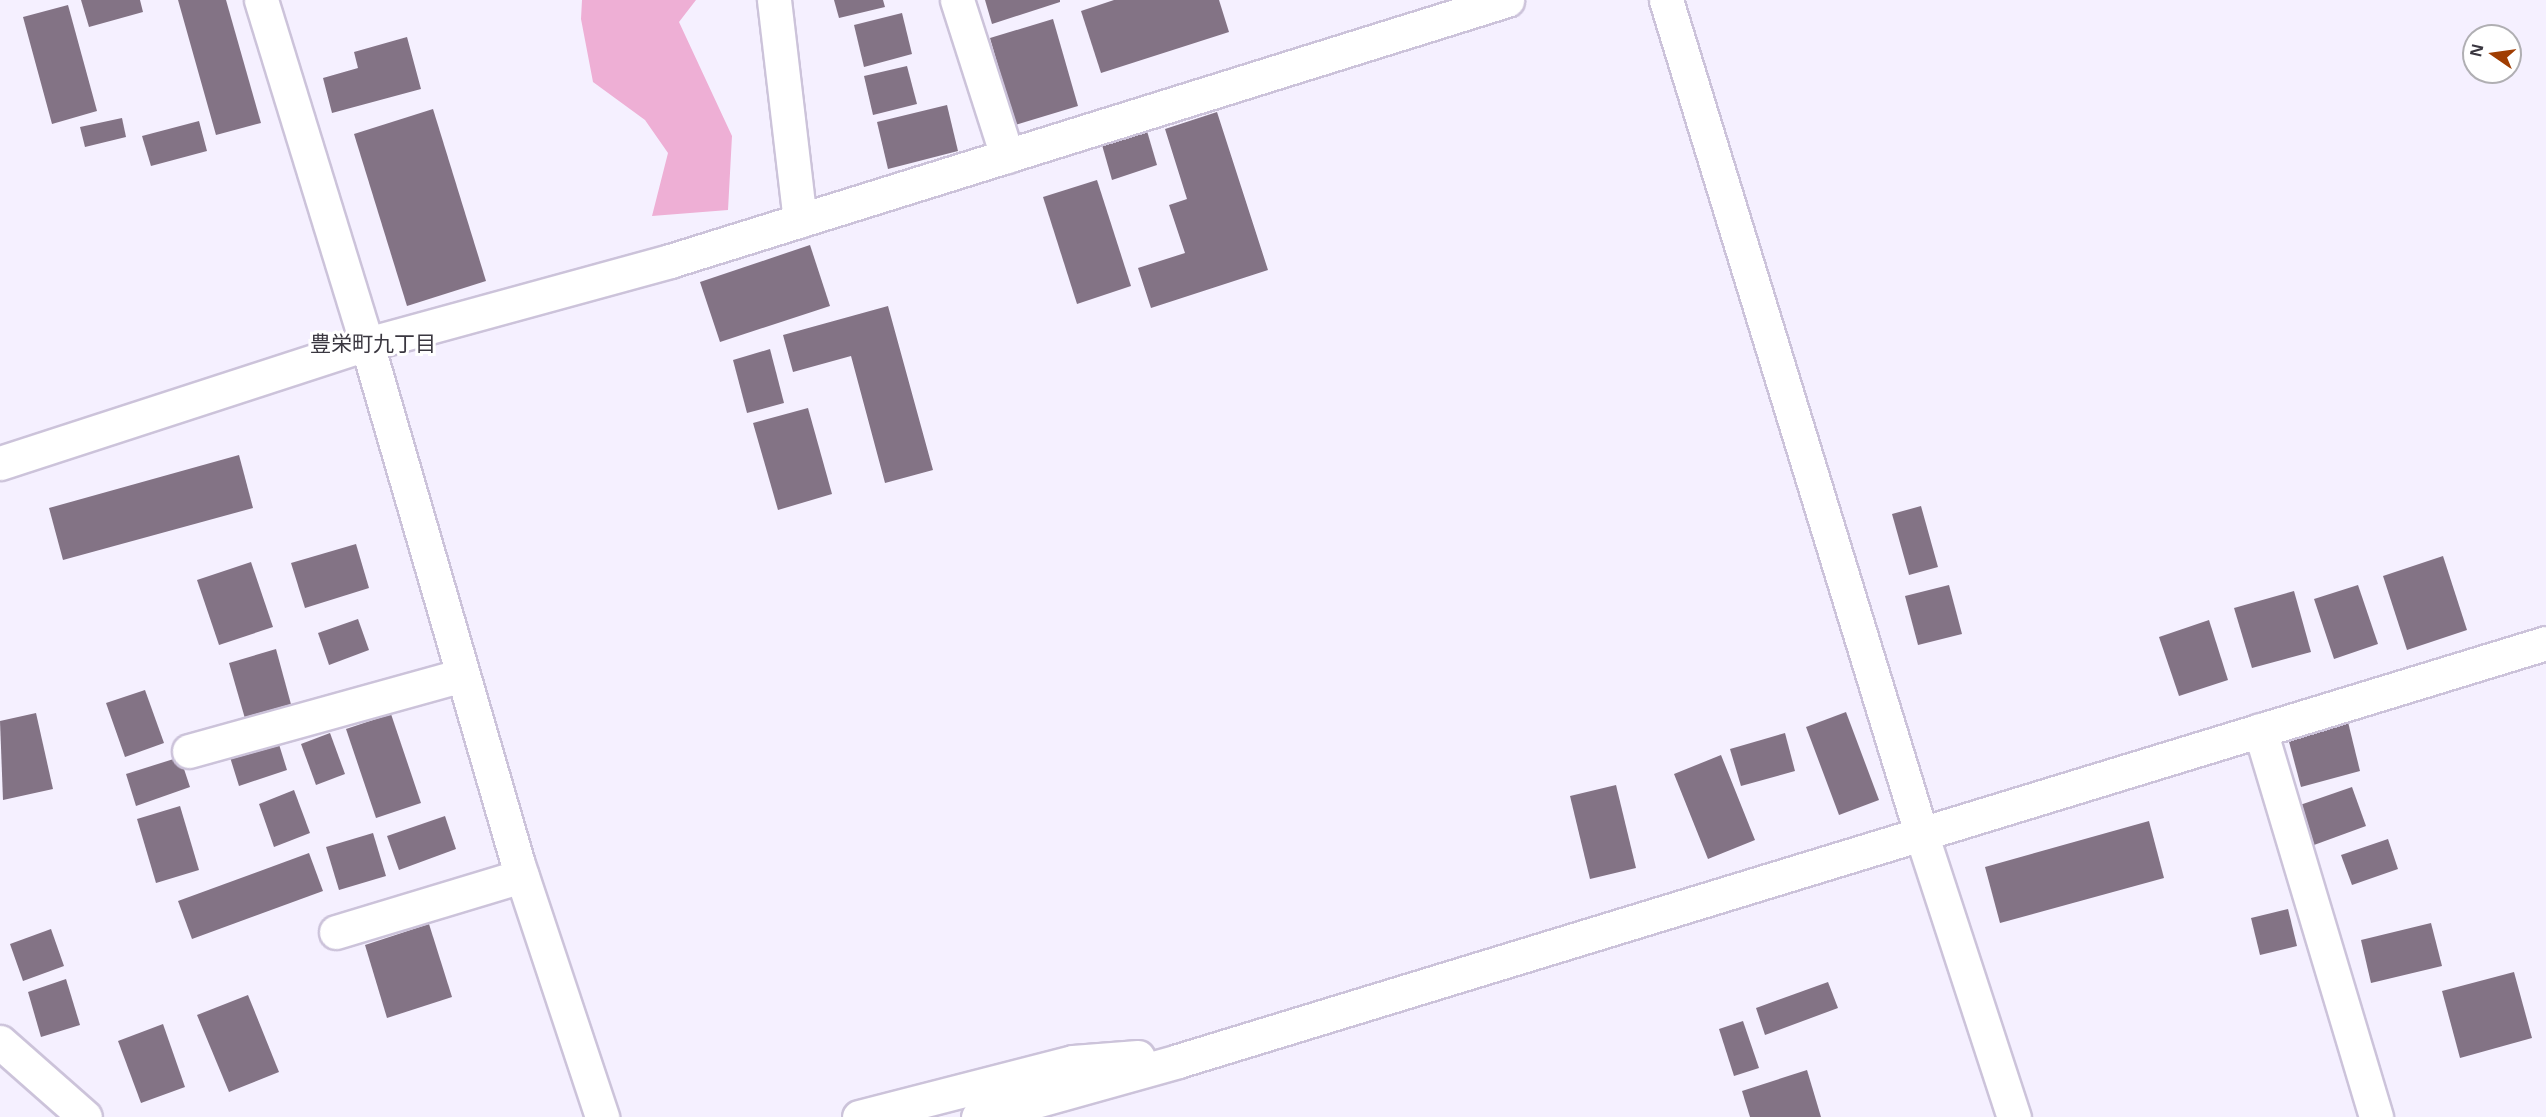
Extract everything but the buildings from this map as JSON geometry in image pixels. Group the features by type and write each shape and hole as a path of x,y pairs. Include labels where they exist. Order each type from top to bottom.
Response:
{"street":[{"path":"261,0 367,344 522,876 602,1117"},
{"path":"774,0 800,220"},
{"path":"957,0 1007,156"},
{"path":"0,463 367,344 670,261 1507,0"},
{"path":"1666,0 1921,833 2014,1117"},
{"path":"978,1117 1180,1060 2546,643"},
{"path":"189,751 463,675"},
{"path":"2260,730 2376,1117"},
{"path":"336,932 522,876"},
{"path":"0,1042 85,1117"},
{"path":"859,1117 1073,1062 1137,1056 1180,1060"}],"shaded area":[{"path":"582,0 696,0 679,22 732,136 728,210 652,216 668,153 645,120 593,82 581,19"}],"district":[{"name":"豊栄町九丁目","path":"373,343"}]}
